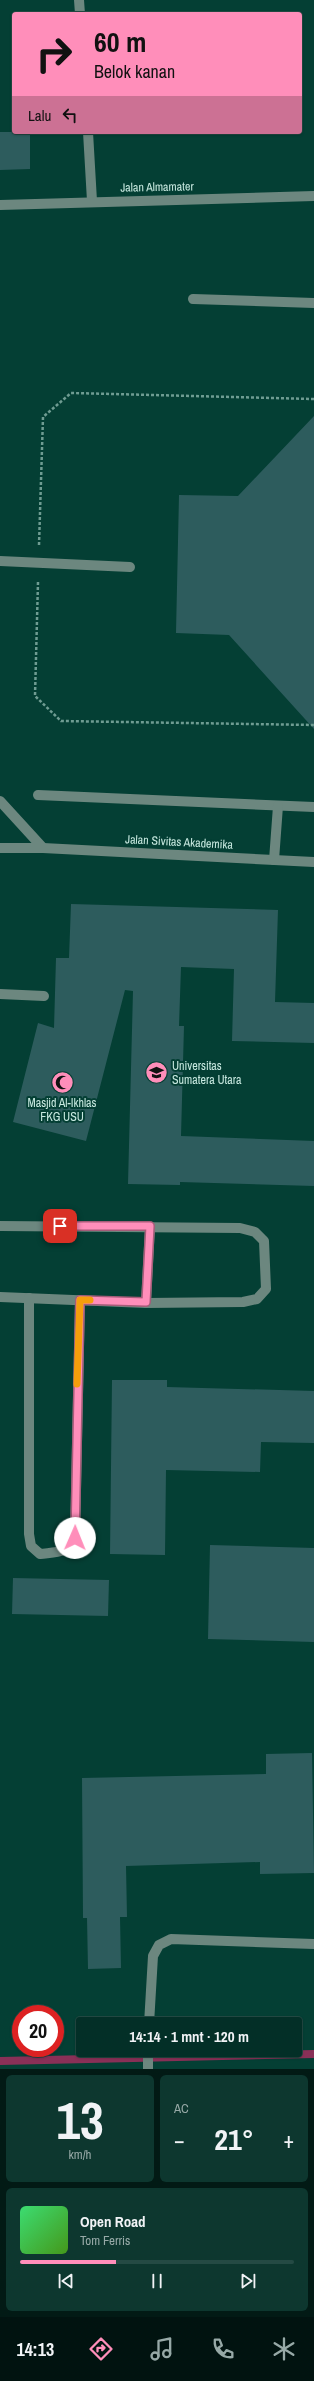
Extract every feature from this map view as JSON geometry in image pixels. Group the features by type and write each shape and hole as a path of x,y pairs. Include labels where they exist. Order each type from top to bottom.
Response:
{"lane":[{"path":"79,0 80,12"},
{"path":"88,134 92,201"},
{"name":"Jalan Almamater","path":"0,205 92,201 314,196"},
{"path":"193,298 314,303"},
{"path":"0,561 130,566"},
{"path":"38,795 314,807"},
{"path":"0,801 43,848"},
{"path":"274,860 278,806"},
{"name":"Jalan Sivitas Akademika","path":"0,848 43,848 314,862"},
{"path":"0,994 44,996"},
{"path":"0,1226 150,1226 240,1228 255,1232 264,1241 266,1289 257,1299 243,1302 146,1302 0,1297"},
{"path":"146,1302 150,1226"},
{"path":"29,1298 29,1534 31,1546 40,1554 66,1550 71,1547 75,1538 80,1300"},
{"path":"149,2017 153,1956 158,1945 171,1939 314,1944"}],"building":[{"path":"0,132 30,134 30,169 0,170"},
{"path":"314,416 314,729 229,635 176,633 179,495 238,496"},
{"path":"71,904 278,910 275,1002 314,1003 314,1043 232,1041 234,969 181,967 179,1026 184,1026 181,1136 314,1141 314,1186 180,1182 180,1185 128,1184 133,991 125,990 86,1141 13,1122 38,1023 54,1028 56,958 69,958"},
{"path":"112,1380 167,1380 167,1387 314,1391 314,1443 261,1442 260,1472 166,1470 165,1555 110,1554"},
{"path":"210,1545 314,1548 314,1642 208,1639"},
{"path":"13,1578 109,1580 108,1616 12,1614"},
{"path":"312,1753 314,1873 260,1874 260,1862 126,1866 127,1917 120,1917 121,1968 88,1969 87,1918 83,1918 82,1778 266,1774 266,1754"}],"waterway":[{"path":"0,2061 314,2054"}],"slow traffic":[{"path":"77,1384 80,1300 90,1300"}],"place":[{"name":"Universitas Sumatera Utara","path":"157,1073"},
{"name":"Masjid Al-Ikhlas FKG USU","path":"62,1082"}],"route":[{"path":"60,1226 150,1226 146,1302 80,1300 78,1332 75,1538"}]}
